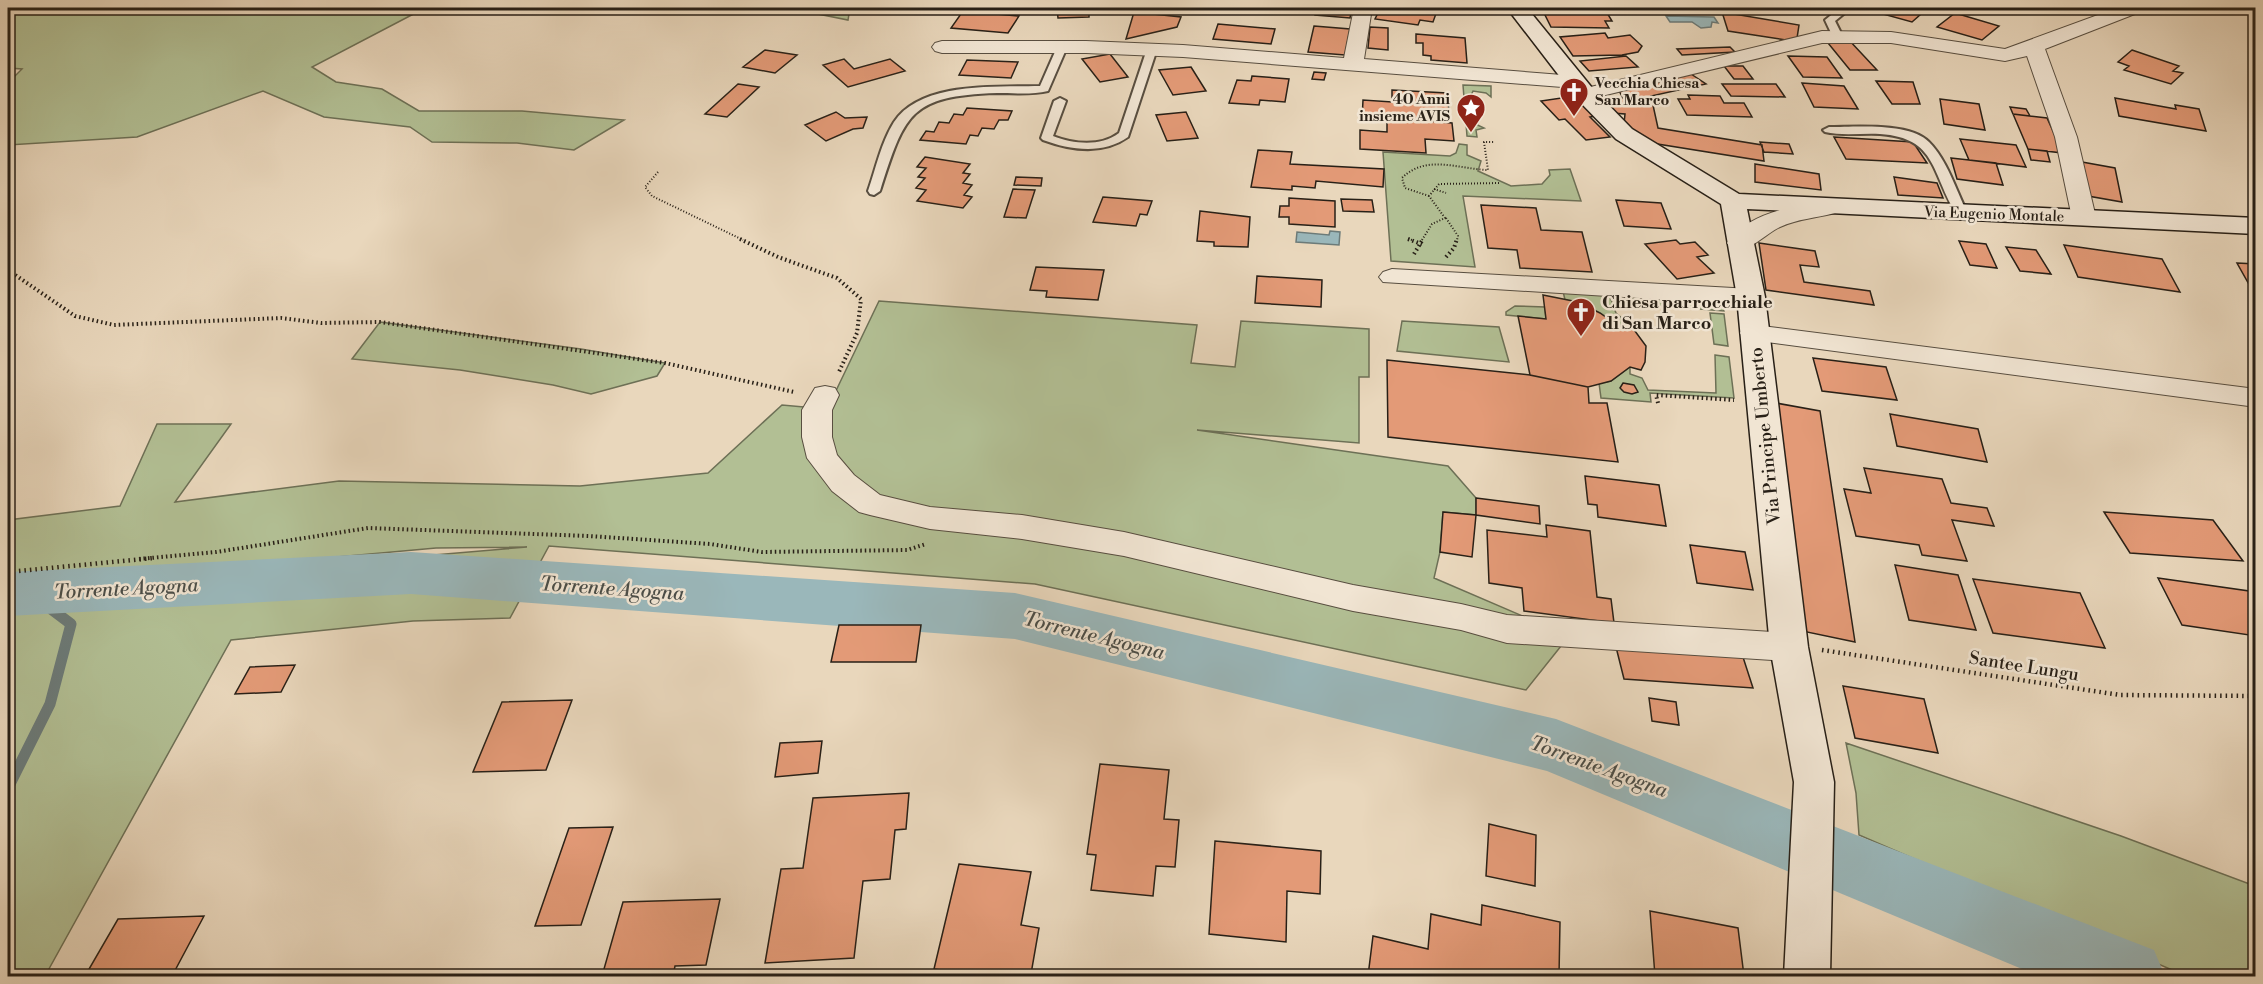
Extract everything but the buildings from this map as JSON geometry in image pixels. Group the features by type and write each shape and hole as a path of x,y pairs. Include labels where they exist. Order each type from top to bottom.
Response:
{"street":[{"path":"1353,64 1363,8"},
{"path":"1517,8 1580,88 1624,134 1733,201"},
{"path":"942,47 1152,49 1353,64 1580,88 1838,35 1890,37 2005,54 2034,47 2133,8"},
{"path":"2034,47 2066,137 2084,218"},
{"name":"Via Eugenio Montale","path":"1733,201 1826,208 2256,226"},
{"name":"Via Principe Umberto","path":"1733,201 1751,297 1789,647 1814,782 1807,976"},
{"path":"1740,243 1760,227 1787,213 1826,208"},
{"path":"1392,277 1751,297"},
{"path":"1754,333 2256,398"},
{"path":"825,395 817,410 817,437 822,458 843,483 870,504 930,518 1022,527 1124,544 1353,598 1461,617 1507,629 1789,647"}],"lane":[{"path":"1838,35 1830,20 1846,8"},
{"path":"874,191 900,122 916,107 932,98 953,94 1044,89 1062,47"},
{"path":"1060,101 1047,138 1100,145 1117,142 1124,135 1152,49"},
{"path":"1829,130 1899,133 1911,135 1924,142 1961,212"}],"path":[{"path":"1444,259 1457,242 1458,236 1429,196 1408,190 1402,183 1402,178 1406,172 1424,164 1488,170 1484,142 1495,142"},
{"path":"8,270 75,316 114,325 281,318 321,323 380,322 592,350 665,363 773,388 815,396 825,395 857,333 861,299 837,279 778,257 652,196 645,186 658,172"},
{"path":"1402,183 1411,186"},
{"path":"1429,196 1438,184 1500,183"},
{"path":"1433,189 1446,193"},
{"path":"1413,256 1432,224 1446,218"},
{"path":"1408,239 1422,244"},
{"path":"1658,403 1656,395 1740,400"},
{"path":"8,572 216,552 368,528 589,536 710,544 762,552 907,550 929,544"},
{"name":"Santee Lungu","path":"1789,647 1845,653 2121,695 2256,696"}],"green space":[{"path":"8,8 425,8 312,67 336,82 382,89 419,111 522,111 624,120 574,150 517,143 432,142 410,127 324,117 263,91 137,137 8,145 8,83 22,69 8,68"},
{"path":"788,8 850,8 848,20"},
{"path":"1463,85 1491,86 1491,97 1486,93 1473,91 1468,102 1469,121 1484,128 1476,130 1477,137 1467,136"},
{"path":"1459,144 1467,145 1467,155 1481,161 1478,171 1511,186 1542,184 1550,175 1549,170 1570,169 1581,201 1463,196 1475,267 1391,261 1383,152 1450,156 1456,153"},
{"path":"1563,291 1609,294 1616,313 1632,327 1616,323 1583,306 1565,300"},
{"path":"1618,294 1723,302 1724,311 1624,303"},
{"path":"879,301 1197,325 1191,363 1235,367 1241,321 1369,329 1369,377 1359,377 1359,443 1197,430 1448,466 1476,498 1476,515 1443,512 1440,552 1434,578 1569,636 1526,690 1035,584 549,546 510,618 413,621 231,640 45,976 8,976 8,591 527,547 436,548 8,587 8,520 120,506 157,424 231,424 175,502 339,481 580,486 708,473 782,405 815,408 832,399"},
{"path":"1515,306 1545,307 1546,319 1506,315 1506,312"},
{"path":"1710,313 1724,314 1728,346 1714,344"},
{"path":"1402,321 1499,327 1509,362 1397,351"},
{"path":"380,322 581,349 665,363 657,376 591,394 553,385 460,370 352,359"},
{"path":"1715,355 1729,357 1734,398 1650,393 1651,402 1601,398 1599,383 1611,381 1630,367 1630,374 1642,378 1648,390 1716,393"},
{"path":"1846,743 2121,836 2255,886 2255,976 2186,976 1859,835 1856,793"}],"water":[{"path":"1666,16 1714,17 1718,23 1712,22 1711,27 1701,28 1692,22 1670,22"},
{"path":"1330,231 1340,232 1339,245 1296,242 1297,232 1329,235"}],"waterway":[{"name":"Torrente Agogna","path":"8,594 411,573 1015,616 1556,746 2127,976"},
{"path":"8,788 50,704 71,624 30,593"}],"place":[{"name":"Vecchia Chiesa San Marco","path":"1574,118"},
{"name":"40 Anni insieme AVIS","path":"1471,134"},
{"name":"Chiesa parrocchiale di San Marco","path":"1581,338"}]}
